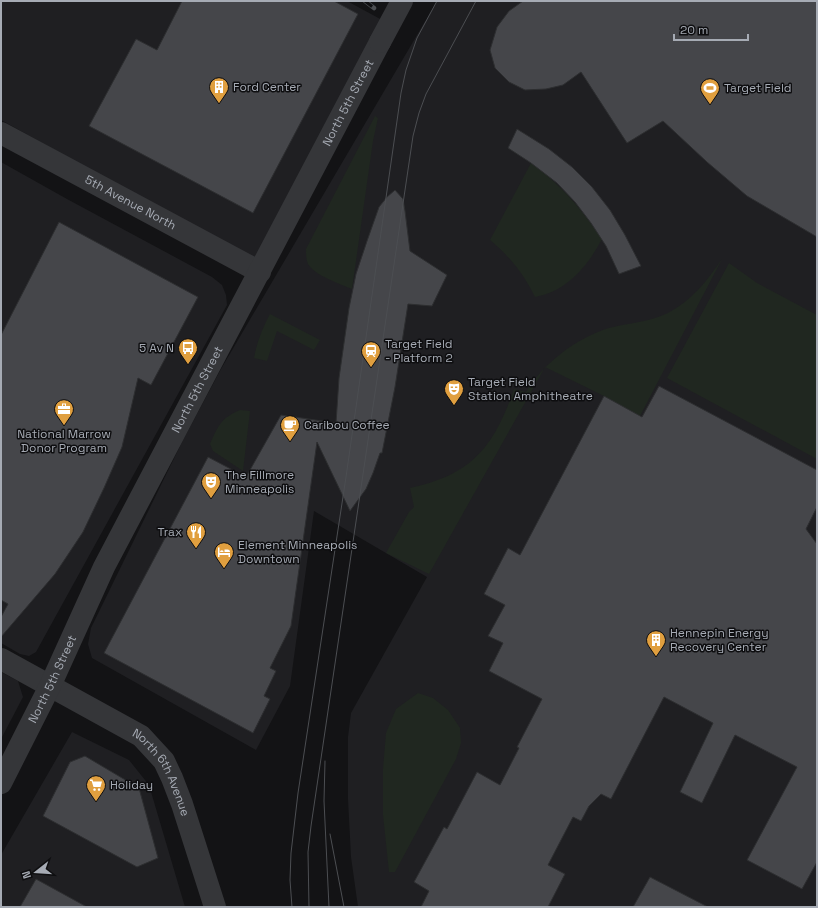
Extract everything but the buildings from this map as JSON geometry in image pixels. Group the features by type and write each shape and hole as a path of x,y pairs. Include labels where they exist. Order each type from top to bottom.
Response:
{"street":[{"name":"North 5th Street","path":"1,783 50,686 104,567 402,1"},
{"name":"5th Avenue North","path":"1,133 260,272"},
{"name":"North 6th Avenue","path":"1,659 141,736 164,761 182,804 215,907"}],"shaded area":[{"path":"1,1 347,1 395,27 266,256 249,258 1,120"},
{"path":"437,1 817,1 817,907 358,907 351,857 348,799 348,737 351,713 427,577 314,511 290,686 256,750 92,658 88,644 91,628 183,440 221,369"},
{"path":"375,116 378,118 373,141 352,289 328,279 311,268 307,262 306,249"},
{"name":"National Marrow Donor Program","path":"1,162 212,277 222,285 226,295 227,305 36,652 29,656 20,654 1,643"},
{"path":"531,163 542,171 570,198 602,239 583,268 566,284 557,290 535,297 526,280 516,266 490,240"},
{"path":"722,259 640,416 546,367 573,345 597,332 654,318 668,313 692,296 711,275"},
{"path":"729,263 757,283 817,315 817,459 667,378"},
{"path":"270,314 320,340 314,350 277,331 267,361 254,358 260,336"},
{"path":"544,369 429,574 386,553 409,512 414,507 410,488 450,475 465,466 478,455 489,442 498,427 514,389 526,392 533,381"},
{"path":"240,410 250,411 243,471 213,451 210,444 221,423 228,416"},
{"path":"1,672 18,681 23,697 1,739"},
{"path":"418,693 433,698 448,710 460,728 461,743 456,759 395,872 389,872 383,815 383,769 386,733 396,709"},
{"path":"72,732 129,760 149,785 185,907 1,907 1,855"}],"tram line":[{"path":"292,907 290,880 291,853 298,793 346,477 401,93 406,70 417,38 437,1"},
{"path":"309,907 308,852 311,826 413,136 426,94 476,1"},
{"path":"325,761 324,801 329,907"},
{"path":"330,834 344,907"}],"railway":[{"path":"365,1 374,8"}],"place":[{"name":"Ford Center","path":"219,104"},
{"name":"Target Field","path":"710,105"},
{"name":"5 Av N","path":"188,365"},
{"name":"Target Field - Platform 2","path":"371,368"},
{"name":"Target Field Station Amphitheatre","path":"454,406"},
{"name":"National Marrow Donor Program","path":"64,426"},
{"name":"Caribou Coffee","path":"290,442"},
{"name":"The Fillmore Minneapolis","path":"211,499"},
{"name":"Trax","path":"196,549"},
{"name":"Element Minneapolis Downtown","path":"224,569"},
{"name":"Hennepin Energy Recovery Center","path":"656,657"},
{"name":"Holiday","path":"96,802"}]}
